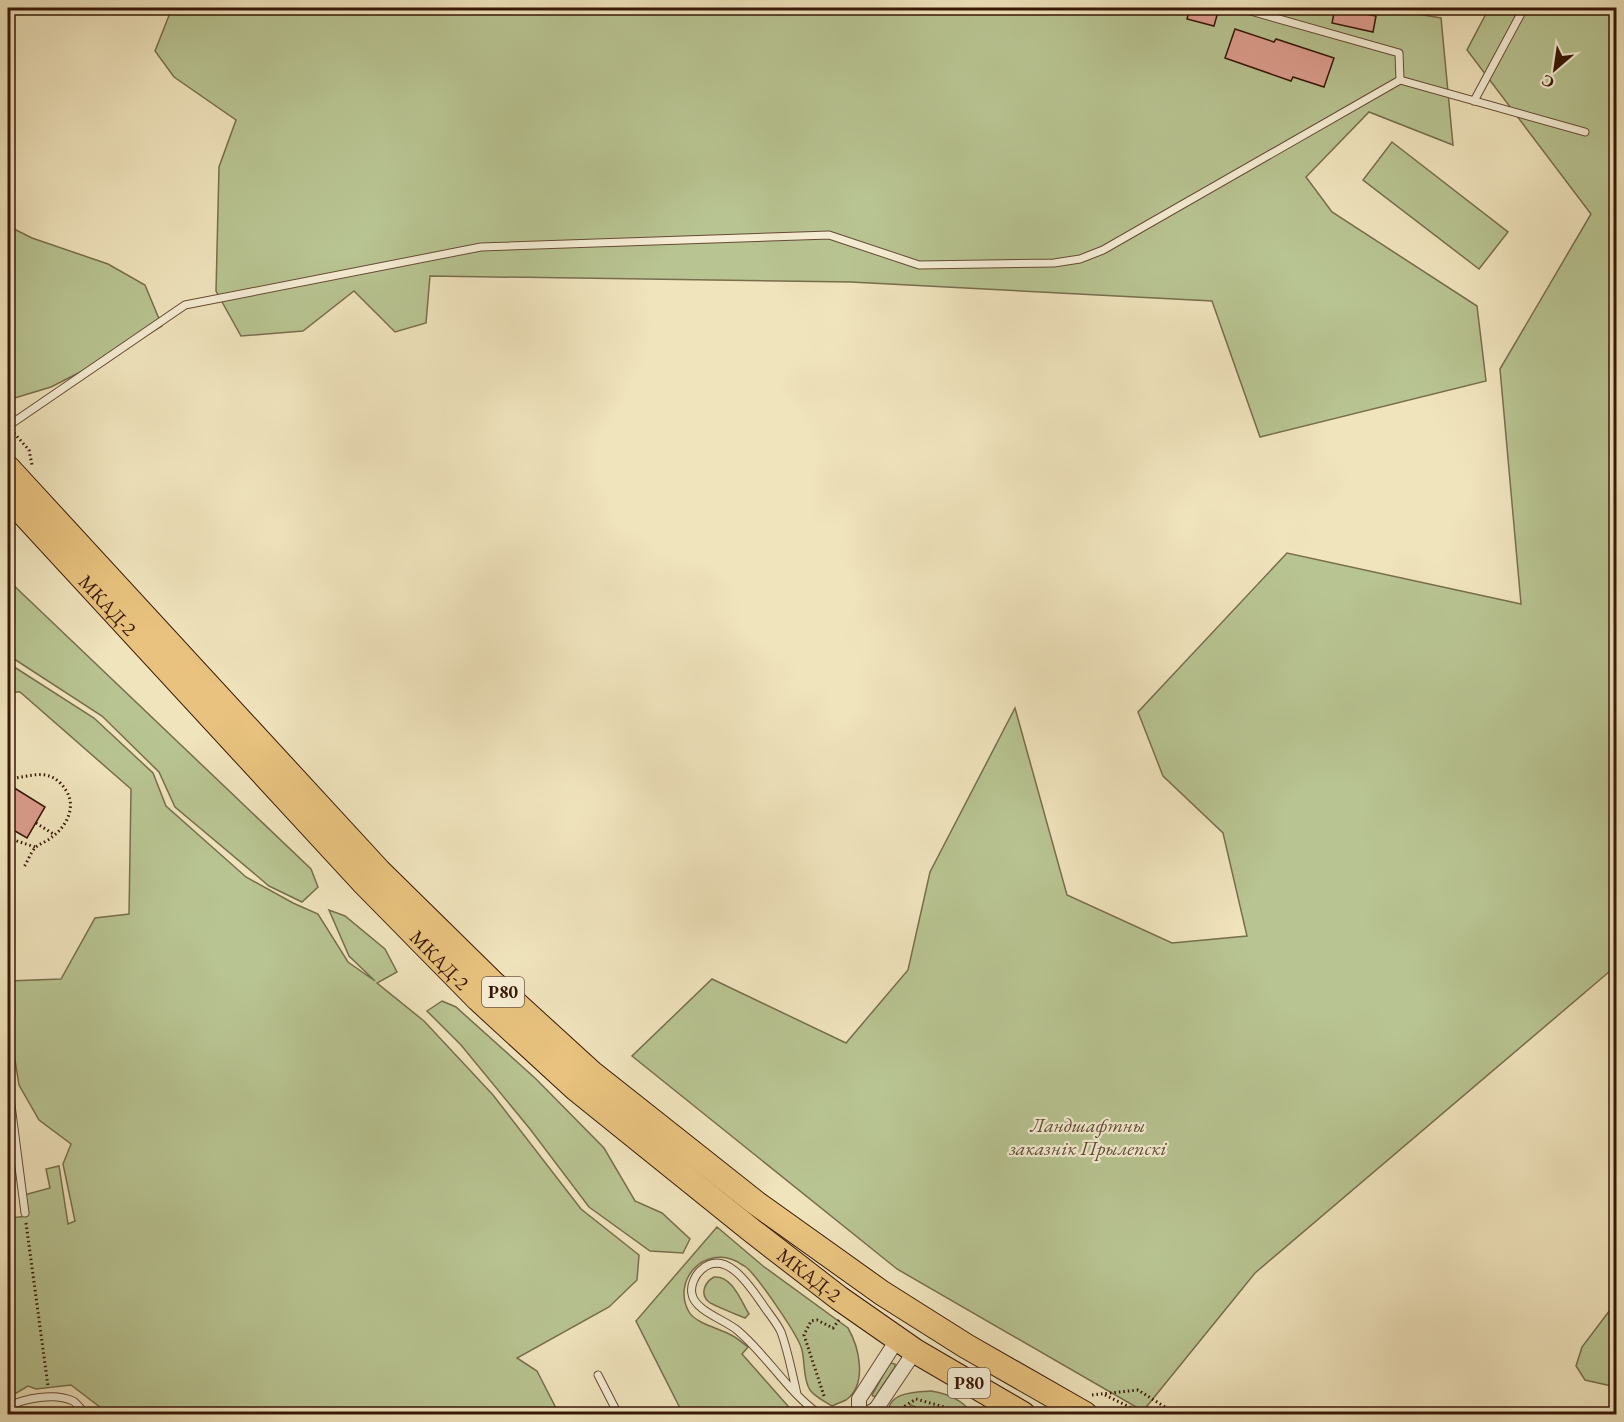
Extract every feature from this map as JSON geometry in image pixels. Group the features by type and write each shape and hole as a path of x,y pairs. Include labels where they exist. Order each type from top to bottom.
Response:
{"highway":[{"name":"Р80","path":"8,468 379,871 492,982 593,1074 651,1122 782,1222 896,1302 954,1338 1089,1405"},
{"name":"МКАД-2","path":"8,497 364,883 478,999 576,1089 777,1251 909,1341 1023,1414"},
{"path":"896,1302 909,1341 954,1338"}],"street":[{"path":"859,1414 859,1399 909,1341"},
{"path":"867,1414 876,1410 909,1341"}],"lane":[{"path":"1240,8 1399,53 1400,80"},
{"path":"1474,101 1524,8"},
{"path":"8,426 185,305 481,247 829,235 919,265 1054,263 1080,259 1103,250 1400,80 1585,132"},
{"path":"8,1082 25,1213"},
{"path":"797,1394 780,1330 743,1277 728,1266 714,1263 704,1267 697,1273 693,1283 692,1294 695,1302 744,1335 797,1394 819,1414"},
{"path":"598,1375 618,1414"},
{"path":"8,1406 23,1400 49,1397 73,1401 86,1414"}],"path":[{"path":"8,426 29,450 33,468"},
{"path":"8,779 38,774 49,776 58,781 70,797 71,808 67,819 55,835 35,847 24,867"},
{"path":"36,823 55,835"},
{"path":"8,838 35,847"},
{"path":"25,1213 49,1397"},
{"path":"824,1396 804,1335 811,1321 817,1320 833,1328 839,1320"},
{"path":"1089,1405 1104,1394 1138,1390 1176,1414"},
{"path":"1104,1394 1144,1414"},
{"path":"900,1414 905,1406 916,1399 969,1414"}],"green space":[{"path":"172,8 1382,8 1441,18 1453,145 1369,112 1306,177 1332,212 1477,306 1486,381 1260,437 1212,301 851,282 430,276 426,323 395,332 354,291 303,331 241,336 216,291 219,167 236,120 174,77 155,51"},
{"name":"Ландшафтны заказнік Прылепскі","path":"1489,8 1616,8 1616,966 1255,1273 1143,1411 897,1269 632,1056 712,979 846,1043 908,970 930,872 1015,708 1067,895 1172,943 1247,936 1223,833 1163,776 1138,712 1287,553 1521,604 1500,369 1591,214 1467,50"},
{"path":"1392,142 1508,232 1479,269 1363,180"},
{"path":"8,226 32,238 108,264 145,285 162,326 108,358 51,387 8,400"},
{"path":"8,580 311,869 318,887 302,902 269,886 175,807 159,772 102,716 8,655"},
{"path":"8,663 94,718 153,773 166,806 246,877 318,914 348,962 375,981 349,956 329,910 345,916 385,949 397,972 377,983 424,1021 493,1095 581,1209 639,1255 637,1280 609,1307 517,1358 537,1371 559,1414 109,1414 71,1385 36,1389 28,1386 8,1398 8,1197 11,1218 27,1216 24,1195 50,1188 46,1169 59,1166 68,1224 75,1221 63,1164 71,1144 39,1120 19,1085 8,1016 8,981 61,979 95,918 129,914 131,789 20,692 8,692"},
{"path":"442,1001 456,1007 536,1079 604,1148 635,1201 662,1213 690,1239 683,1253 650,1251 589,1207 530,1129 461,1045 427,1011"},
{"path":"717,1227 763,1266 848,1328 858,1355 859,1375 853,1393 846,1400 832,1406 812,1392 806,1381 799,1343 768,1294 746,1267 726,1258 714,1258 703,1261 688,1277 684,1288 689,1312 697,1320 733,1336 748,1347 742,1354 795,1414 683,1414 636,1321"},
{"path":"714,1277 720,1277 731,1284 749,1314 745,1318 706,1299 704,1288"},
{"path":"1616,1302 1616,1387 1585,1380 1576,1366 1582,1347"},
{"path":"890,1363 895,1364 895,1367 875,1397 872,1395"},
{"path":"931,1391 955,1398 973,1414 930,1414 911,1405 905,1414 888,1414 892,1401 897,1397"}],"building":[{"path":"1190,8 1219,8 1214,26 1187,19"},
{"path":"1335,8 1376,16 1373,32 1332,23"},
{"path":"1235,29 1274,42 1276,39 1334,58 1324,87 1293,77 1291,81 1225,58"},
{"path":"8,784 45,807 27,838 8,827"}]}
